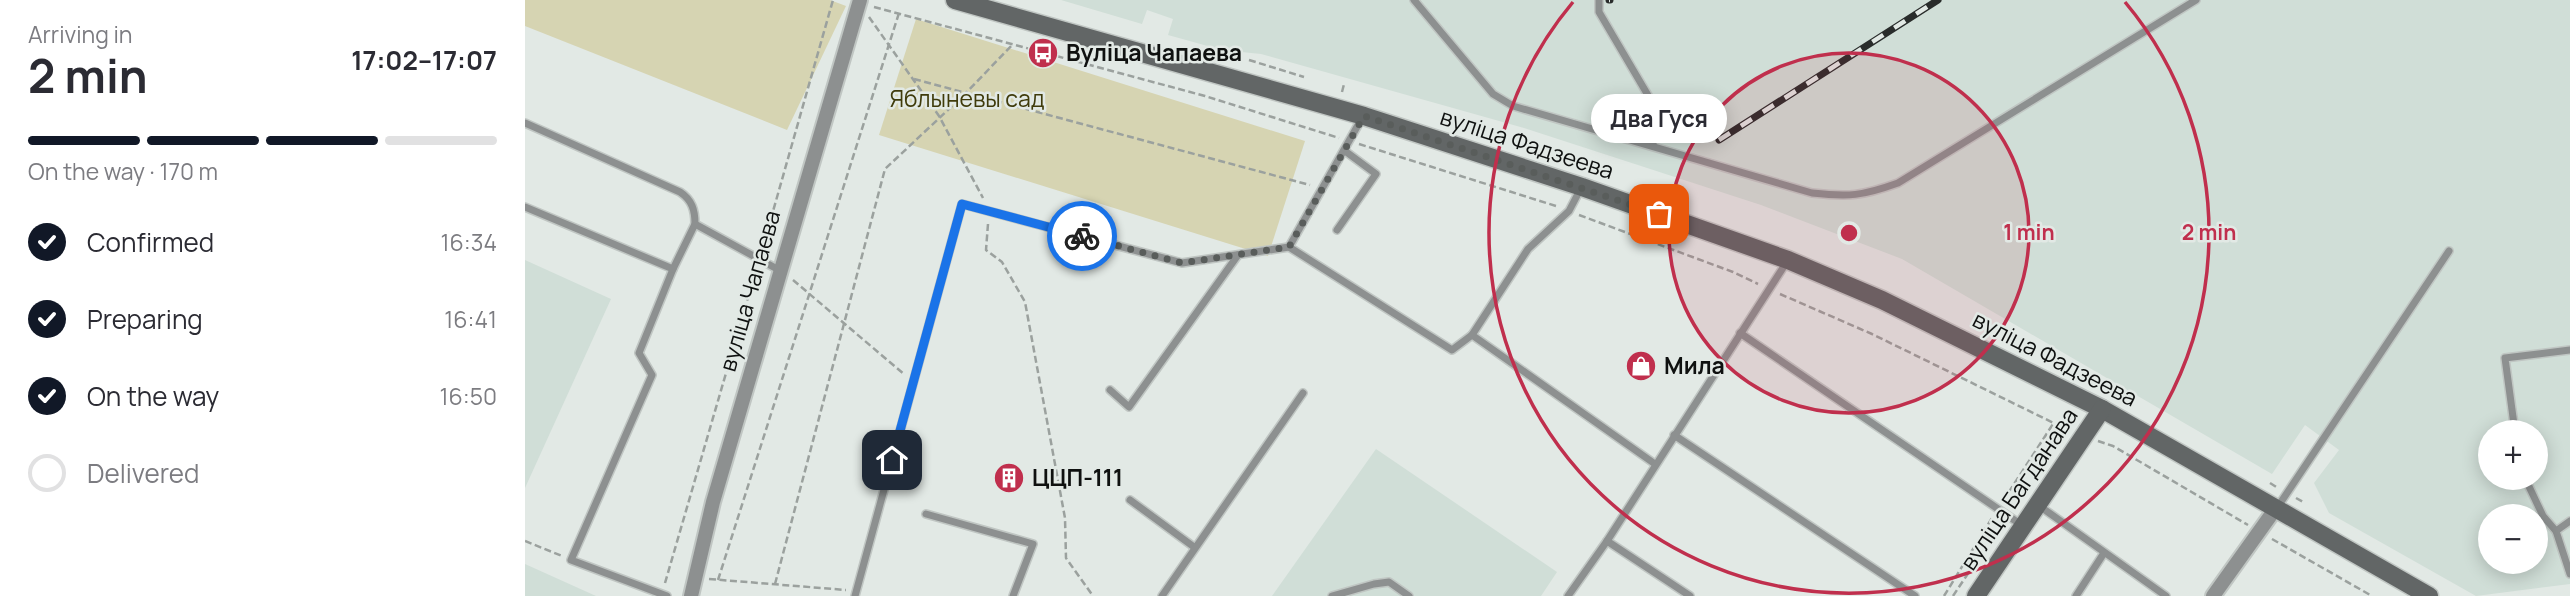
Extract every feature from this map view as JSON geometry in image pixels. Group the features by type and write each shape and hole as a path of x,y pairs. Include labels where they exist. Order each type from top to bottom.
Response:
{"street":[{"name":"вуліца Фадзеева","path":"955,0 1364,116 1581,187 1788,260 1882,300 2102,409 2429,596"},
{"name":"вуліца Чапаева","path":"691,596 713,502 860,1"},
{"name":"вуліца Багданава","path":"1976,596 2102,409"},
{"path":"2213,596 2276,508"}],"lane":[{"path":"1414,0 1493,94 1513,106 1812,193 1847,197 1868,194 1898,183 2196,0"},
{"path":"1599,0 1599,12 1649,97 1654,117 1653,146"},
{"path":"1289,247 1364,116"},
{"path":"525,123 680,192 693,206 695,224 673,269 639,353 652,375 571,560 667,596"},
{"path":"1337,230 1376,174 1345,151"},
{"path":"855,593 962,204 1182,263 1289,247 1452,350 1472,335 1528,249 1569,211 1581,187"},
{"path":"525,207 673,269"},
{"path":"695,224 779,270"},
{"path":"2276,508 2449,251"},
{"path":"1109,390 1129,407 1239,255"},
{"path":"1568,596 1607,541 1788,260"},
{"path":"1740,334 2023,526"},
{"path":"1472,335 1655,464"},
{"path":"2513,420 2505,358 2570,350"},
{"path":"1162,596 1303,393"},
{"path":"1674,435 1915,596"},
{"path":"2531,490 2543,516 2556,531 2570,574"},
{"path":"1130,500 1194,547"},
{"path":"2037,505 2165,596"},
{"path":"926,514 1033,544 1013,596"},
{"path":"2556,531 2570,521"},
{"path":"1607,541 1690,596"},
{"path":"2076,596 2104,552"},
{"path":"1332,596 1389,582 1409,596"}],"path":[{"path":"662,595 833,0"},
{"path":"860,1 1205,96 1569,211 1733,272 1873,334 2057,427 2073,432"},
{"path":"860,1 939,116 990,211 986,250 1002,262 1025,302 1065,518 1066,558 1093,596"},
{"path":"718,580 899,13"},
{"path":"775,584 885,169 966,93 1013,44"},
{"path":"1249,60 1304,78"},
{"path":"914,79 1323,189"},
{"path":"1342,92 1345,84"},
{"path":"1328,134 1331,124"},
{"path":"779,270 913,382"},
{"path":"2097,440 2113,446 2372,596"},
{"path":"525,541 571,560"},
{"path":"1955,595 1969,572"},
{"path":"667,576 675,577"},
{"path":"705,579 855,593"}],"shaded area":[{"path":"1061,0 2570,0 2570,584 2476,596 2329,513 2314,483 2339,450 2305,425 2272,474 1902,259 1761,205 1524,128 1261,54 1222,50 1168,35 1173,19 1147,10 1142,24"},
{"path":"525,260 611,299 525,488"},
{"path":"1376,449 1557,572 1541,596 1272,596"},
{"path":"525,564 596,596 525,596"}],"green space":[{"path":"525,0 830,0 846,6 787,130 525,26"},
{"name":"Яблыневы сад","path":"916,19 1305,141 1268,256 879,135"}],"railway":[{"path":"1719,140 1938,0"}],"way so far":[{"path":"1082,236 1182,263 1289,247 1364,116 1659,214"}],"place":[{"name":"Вуліца Чапаева","path":"1043,53"},
{"name":"Два Гуся","path":"1659,214"},
{"name":"Мила","path":"1641,366"},
{"name":"ЦЦП-111","path":"1009,478"}],"route":[{"path":"892,460 962,204 1082,236"}]}
